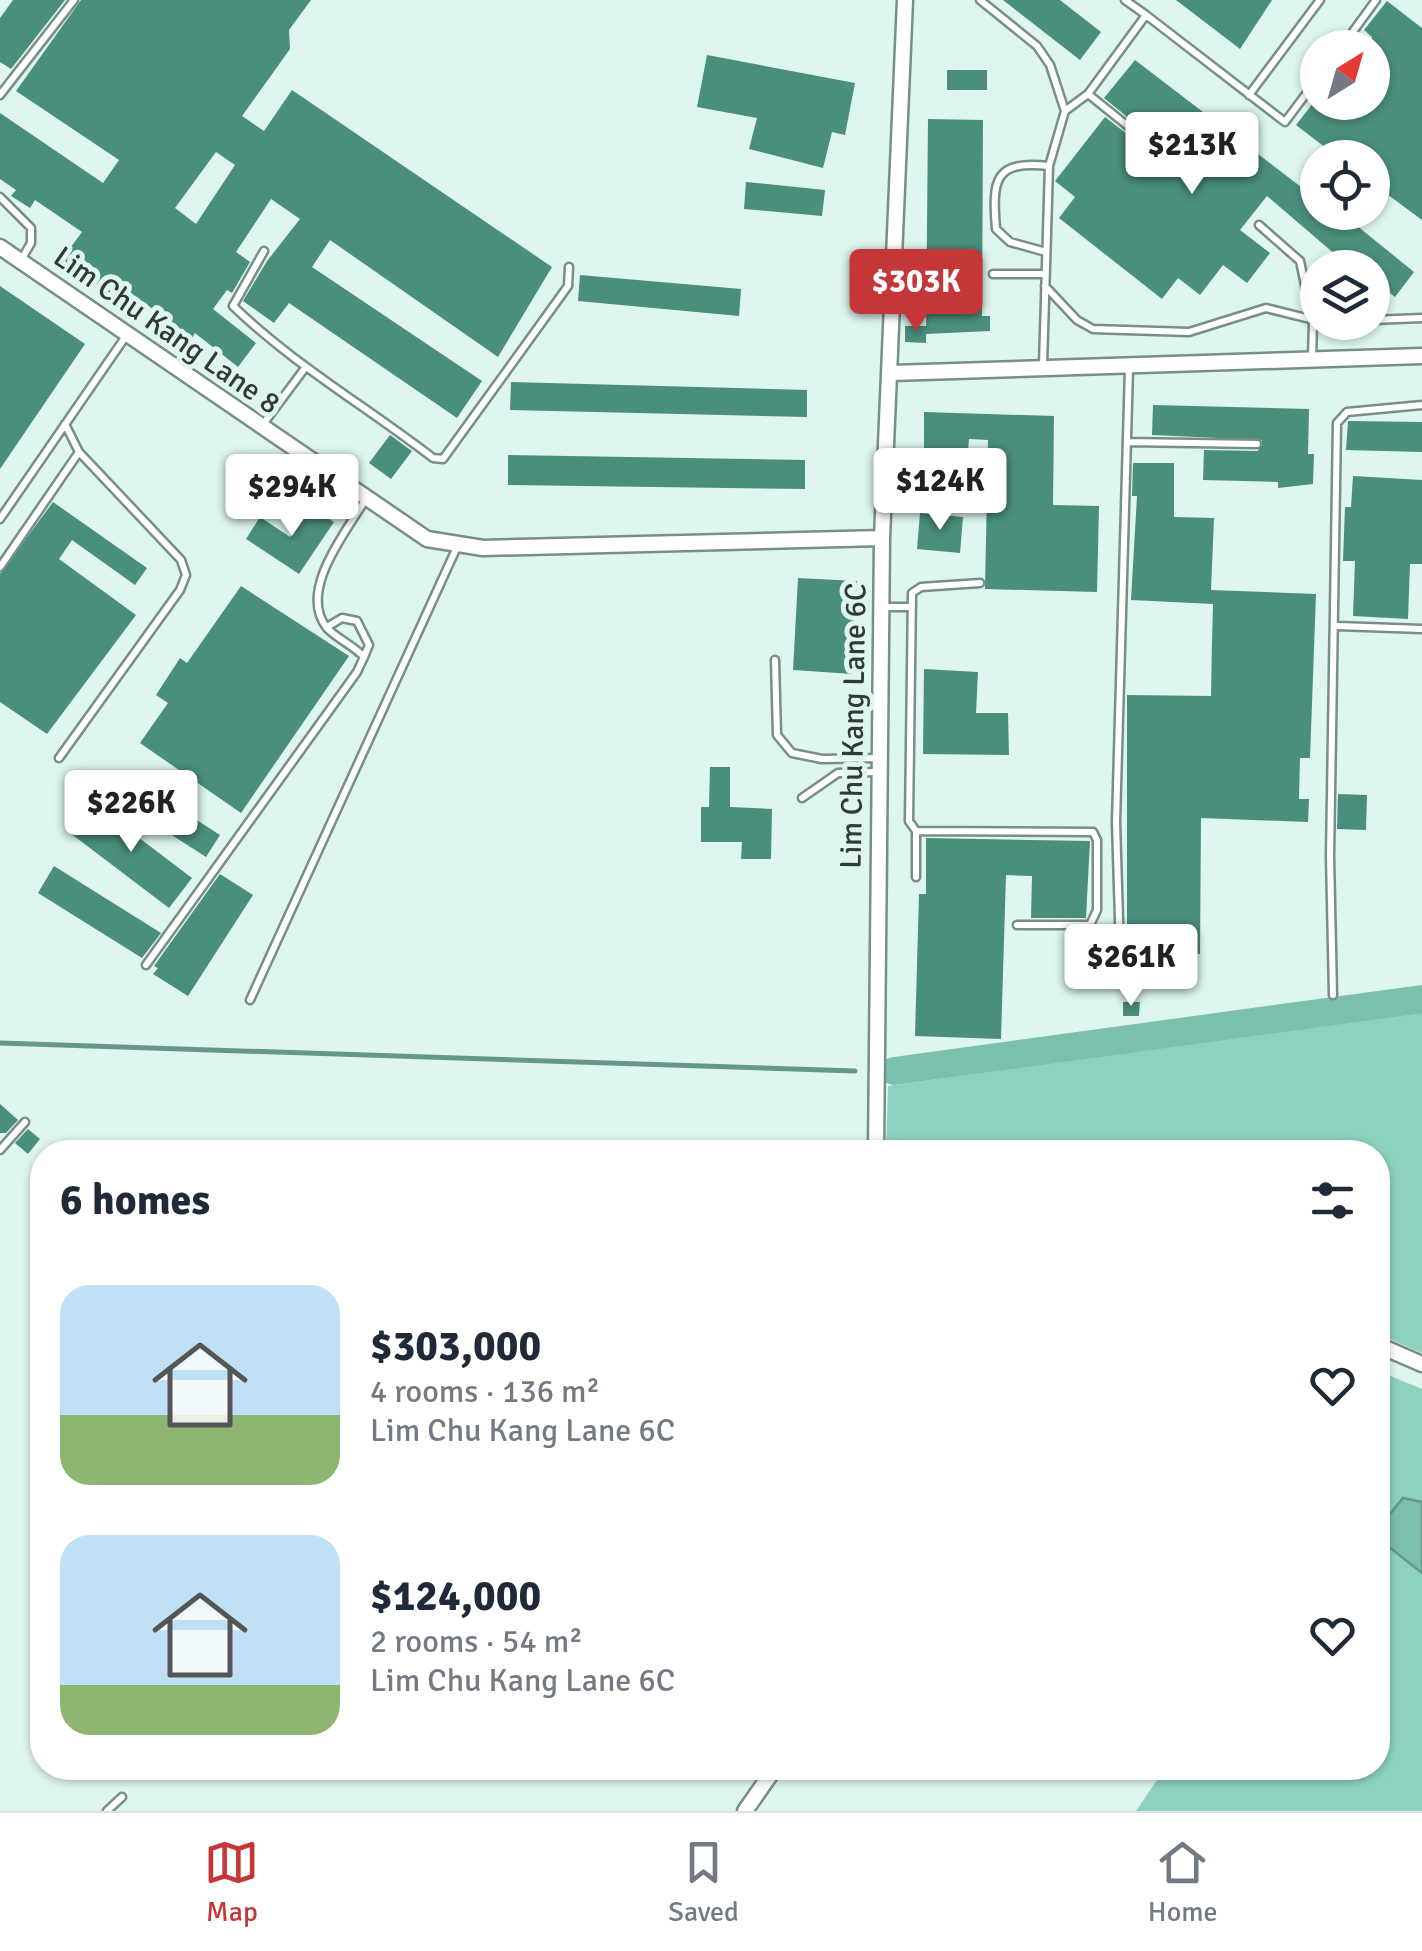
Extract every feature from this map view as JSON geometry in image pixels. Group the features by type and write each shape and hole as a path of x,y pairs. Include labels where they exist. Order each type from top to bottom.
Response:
{"street":[{"name":"Lim Chu Kang Lane 6C","path":"876,1140 882,538 905,0"},
{"name":"Lim Chu Kang Lane 8","path":"0,247 427,539 458,546 882,538"},
{"path":"892,373 1129,362 1422,356"},
{"path":"1390,1350 1422,1364"},
{"path":"745,1811 767,1780"}],"lane":[{"path":"0,95 74,0"},
{"path":"980,0 1037,46 1050,66 1065,111 1049,166 1043,365"},
{"path":"1125,0 1284,122 1300,101"},
{"path":"1249,94 1320,0"},
{"path":"1354,30 1376,0"},
{"path":"1065,111 1088,94 1146,15"},
{"path":"1088,94 1149,143"},
{"path":"1046,252 1010,242 996,229 994,206 998,176 1007,167 1022,163 1049,166"},
{"path":"0,196 31,228 31,242 20,261"},
{"path":"1258,225 1300,261"},
{"path":"264,251 234,306 305,368 363,404 433,458 443,459 568,286 569,267"},
{"path":"993,274 1045,274"},
{"path":"1044,285 1077,320 1093,330 1189,332 1266,308 1300,318"},
{"path":"1390,319 1422,318"},
{"path":"0,519 126,336"},
{"path":"1312,358 1315,340"},
{"path":"1120,952 1116,803 1129,362"},
{"path":"260,428 305,368"},
{"path":"1333,994 1330,856 1337,423 1348,412 1422,405"},
{"path":"59,758 180,590 186,575 182,560 80,452 65,424"},
{"path":"1128,442 1256,444"},
{"path":"0,567 80,452"},
{"path":"364,657 327,627 317,598 328,563 365,500"},
{"path":"250,1000 458,546"},
{"path":"916,877 916,832 909,820 912,607 916,588 980,582"},
{"path":"882,607 912,607"},
{"path":"146,965 364,657 369,645 357,621 342,618 327,627"},
{"path":"1336,626 1422,628"},
{"path":"775,660 777,736 792,754 880,765"},
{"path":"802,798 838,773 880,765"},
{"path":"916,832 1094,832 1098,840 1097,910 1090,925 1017,925"},
{"path":"0,1150 25,1122"},
{"path":"107,1811 122,1797"}],"shaded area":[{"path":"1422,1011 1422,1353 1390,1339 1390,1140 886,1140 888,1086"},
{"path":"1390,1376 1422,1389 1422,1811 1136,1811 1157,1780 1390,1780"},
{"path":"1403,1498 1422,1502 1422,1573 1390,1548 1390,1514"}],"building":[{"path":"13,0 65,0 11,69 0,62 0,18"},
{"path":"81,0 311,0 289,30 290,49 242,116 264,131 292,90 552,267 498,357 330,240 312,267 482,381 457,418 289,303 274,323 243,301 267,261 300,219 271,199 236,252 250,262 232,293 227,290 213,309 256,343 238,367 195,333 192,338 131,293 123,304 62,259 82,232 35,200 30,208 11,196 16,190 0,179 0,113 103,183 119,160 16,91","holes":["216,152 235,165 196,224 175,208"]},
{"path":"1003,0 1060,0 1101,32 1080,60"},
{"path":"1176,0 1272,0 1240,49"},
{"path":"1387,1 1422,28 1422,220 1390,196 1390,140 1316,140 1296,125 1300,120 1390,120 1390,30 1364,30"},
{"path":"707,55 855,83 845,135 832,132 823,168 749,149 757,118 697,107"},
{"path":"1135,60 1300,186 1300,224 1267,196 1240,230 1270,253 1247,283 1223,265 1200,295 1178,278 1162,299 1059,218 1075,197 1055,181 1105,117 1146,149 1155,146 1153,138 1104,98"},
{"path":"947,70 987,70 987,90 947,90"},
{"path":"928,119 983,120 982,316 990,316 990,331 926,334"},
{"path":"746,182 825,190 822,216 744,209"},
{"path":"1307,230 1362,230 1387,250 1330,250"},
{"path":"1390,253 1414,272 1395,297 1390,293"},
{"path":"580,275 741,289 739,316 578,301"},
{"path":"0,286 85,344 0,469"},
{"path":"905,326 926,326 926,343 905,342"},
{"path":"511,382 807,390 807,417 510,410"},
{"path":"1153,405 1309,409 1308,454 1314,454 1313,484 1278,488 1278,482 1203,480 1204,450 1258,451 1262,440 1152,435"},
{"path":"924,412 1054,416 1053,505 1099,506 1097,592 985,589 988,440 969,439 965,492 924,492"},
{"path":"1348,421 1422,422 1422,452 1346,450"},
{"path":"390,435 412,451 391,479 369,463"},
{"path":"508,455 805,460 805,489 508,485"},
{"path":"1133,463 1174,463 1174,517 1214,518 1211,590 1316,594 1310,758 1300,758 1299,799 1309,799 1308,822 1201,818 1200,954 1142,953 1142,944 1127,944 1127,695 1211,696 1213,604 1131,600 1137,496 1132,496"},
{"path":"1353,476 1422,480 1422,564 1410,564 1408,619 1353,616 1355,561 1343,561 1345,507 1351,507"},
{"path":"53,502 147,568 135,585 72,540 59,559 136,615 47,734 0,702 0,574"},
{"path":"310,506 334,522 299,574 246,539 260,517 290,537"},
{"path":"920,513 963,517 960,553 917,549"},
{"path":"798,578 857,581 852,674 793,670"},
{"path":"241,586 349,656 241,813 140,743 168,703 156,695 180,658 187,663"},
{"path":"924,669 978,672 976,713 1008,713 1009,755 923,754"},
{"path":"710,767 730,767 730,807 772,809 771,859 741,859 742,842 701,842 701,807 709,807"},
{"path":"133,779 220,835 206,857 119,801"},
{"path":"1338,794 1367,795 1366,830 1337,829"},
{"path":"93,803 192,878 169,908 70,833"},
{"path":"926,838 1090,841 1086,918 1031,918 1032,876 1006,875 1001,1039 915,1036 919,894 926,894"},
{"path":"54,866 161,933 142,958 38,893"},
{"path":"220,874 253,895 188,996 153,974 158,968 154,966"},
{"path":"1123,1002 1140,1002 1139,1016 1123,1016"},
{"path":"0,1104 18,1120 6,1133 0,1133"},
{"path":"28,1129 40,1139 30,1140 28,1154 15,1143"}],"waterway":[{"path":"894,1071 1422,999"},
{"path":"0,1043 855,1071"}]}
